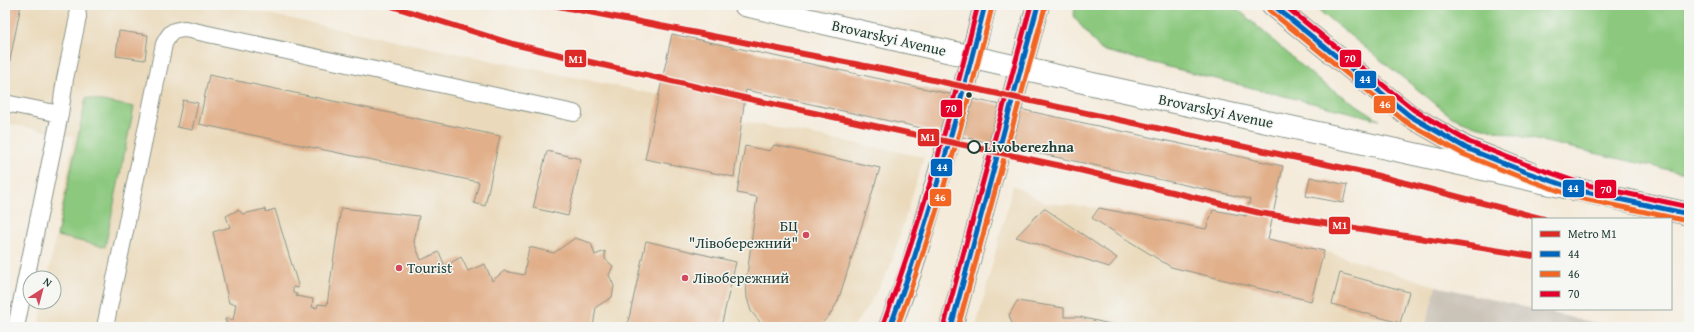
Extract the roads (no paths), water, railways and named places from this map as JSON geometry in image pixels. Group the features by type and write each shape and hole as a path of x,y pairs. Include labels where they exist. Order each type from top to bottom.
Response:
{"main road":[{"name":"Brovarskyi Avenue","path":"745,5 1088,83 1689,214"},
{"path":"890,327 911,270 961,100 984,5"},
{"path":"951,327 1038,5"},
{"path":"1273,5 1410,116 1466,148 1523,171 1581,191"}],"lane":[{"path":"16,327 60,114 65,79 78,17 76,5"},
{"path":"105,327 164,44 168,36 175,29 185,28 574,113"},
{"path":"5,103 60,114"}],"metro line":[{"name":"M1","path":"388,5 513,44 740,97 1071,168 1260,213 1532,256"},
{"name":"M1","path":"553,5 891,71 1367,173 1540,218"}],"place":[{"name":"Livoberezhna","path":"974,147"},
{"name":"БЦ \"Лівобережний\"","path":"806,235"},
{"name":"Tourist","path":"399,268"},
{"name":"Лівобережний","path":"685,278"}]}
